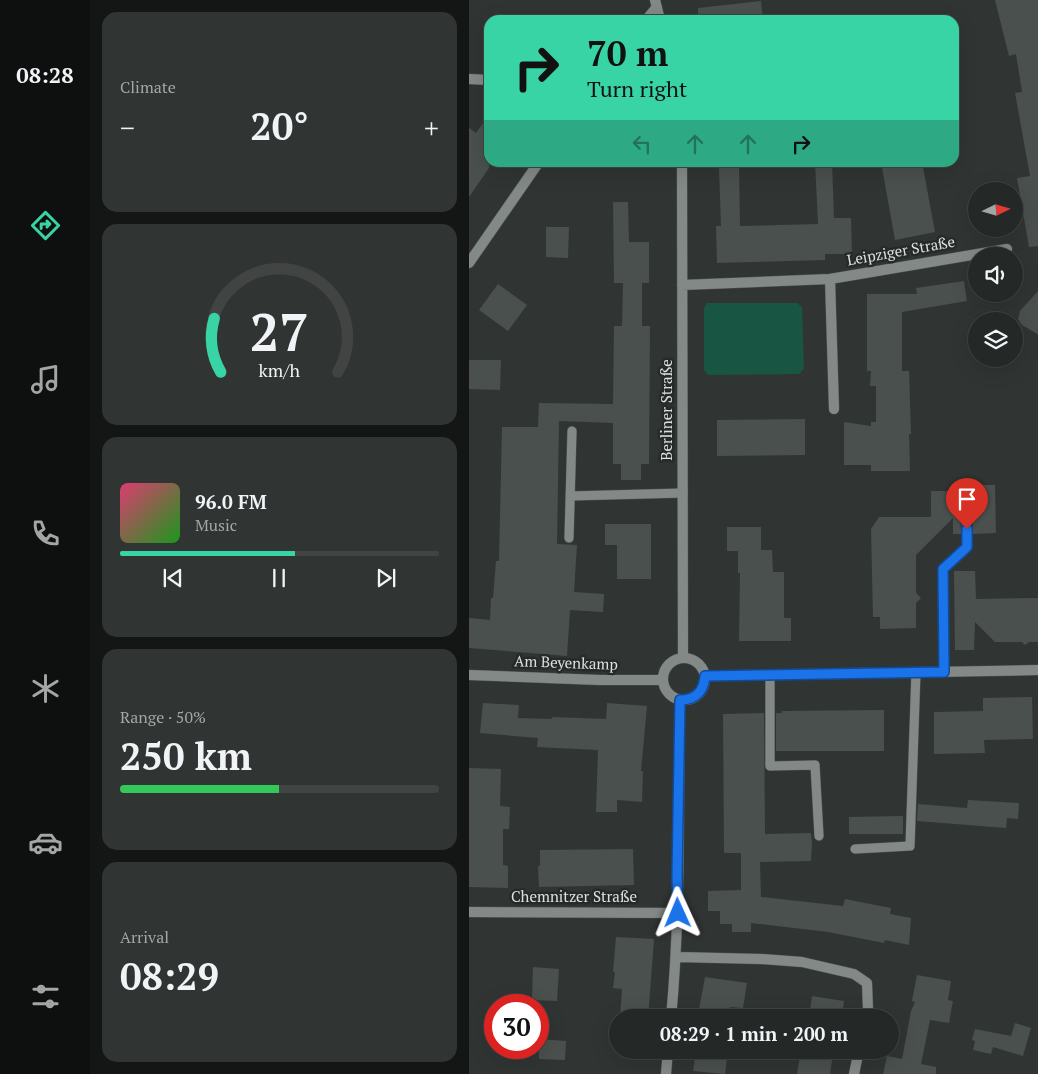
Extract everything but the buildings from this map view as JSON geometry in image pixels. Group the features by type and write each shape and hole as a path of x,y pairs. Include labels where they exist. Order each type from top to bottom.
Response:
{"street":[{"path":"649,15 656,3"},
{"path":"469,79 484,80"},
{"path":"469,263 536,167"},
{"name":"Berliner Straße","path":"682,167 683,657"},
{"name":"Leipziger Straße","path":"682,285 830,279 968,256"},
{"name":"Leipziger Straße","path":"830,279 834,410"},
{"path":"683,657 690,658 699,663 704,670 705,676 705,686 699,694 693,698 680,700 670,694 665,688 663,680 664,672 668,665 674,660 683,657"},
{"path":"705,676 1038,670"},
{"name":"Am Beyenkamp","path":"469,675 600,680 663,680"},
{"path":"672,1009 677,957 680,700"},
{"name":"Chemnitzer Straße","path":"469,912 678,913"},
{"path":"677,957 802,962 854,974 867,983 868,1009"},
{"path":"666,1074 667,1059"},
{"path":"854,1074 857,1059"}],"lane":[{"path":"569,538 572,431"},
{"path":"944,672 943,569 967,547 966,492"},
{"path":"570,496 683,494"},
{"path":"855,849 910,846 917,672"},
{"path":"770,675 770,766 815,765 819,836"}],"green space":[{"path":"707,303 797,303 802,307 804,369 799,374 708,375 704,370 704,308"}],"route":[{"path":"678,913 680,700 687,700 699,694 705,686 705,676 944,672 943,569 967,547 967,529"}]}
